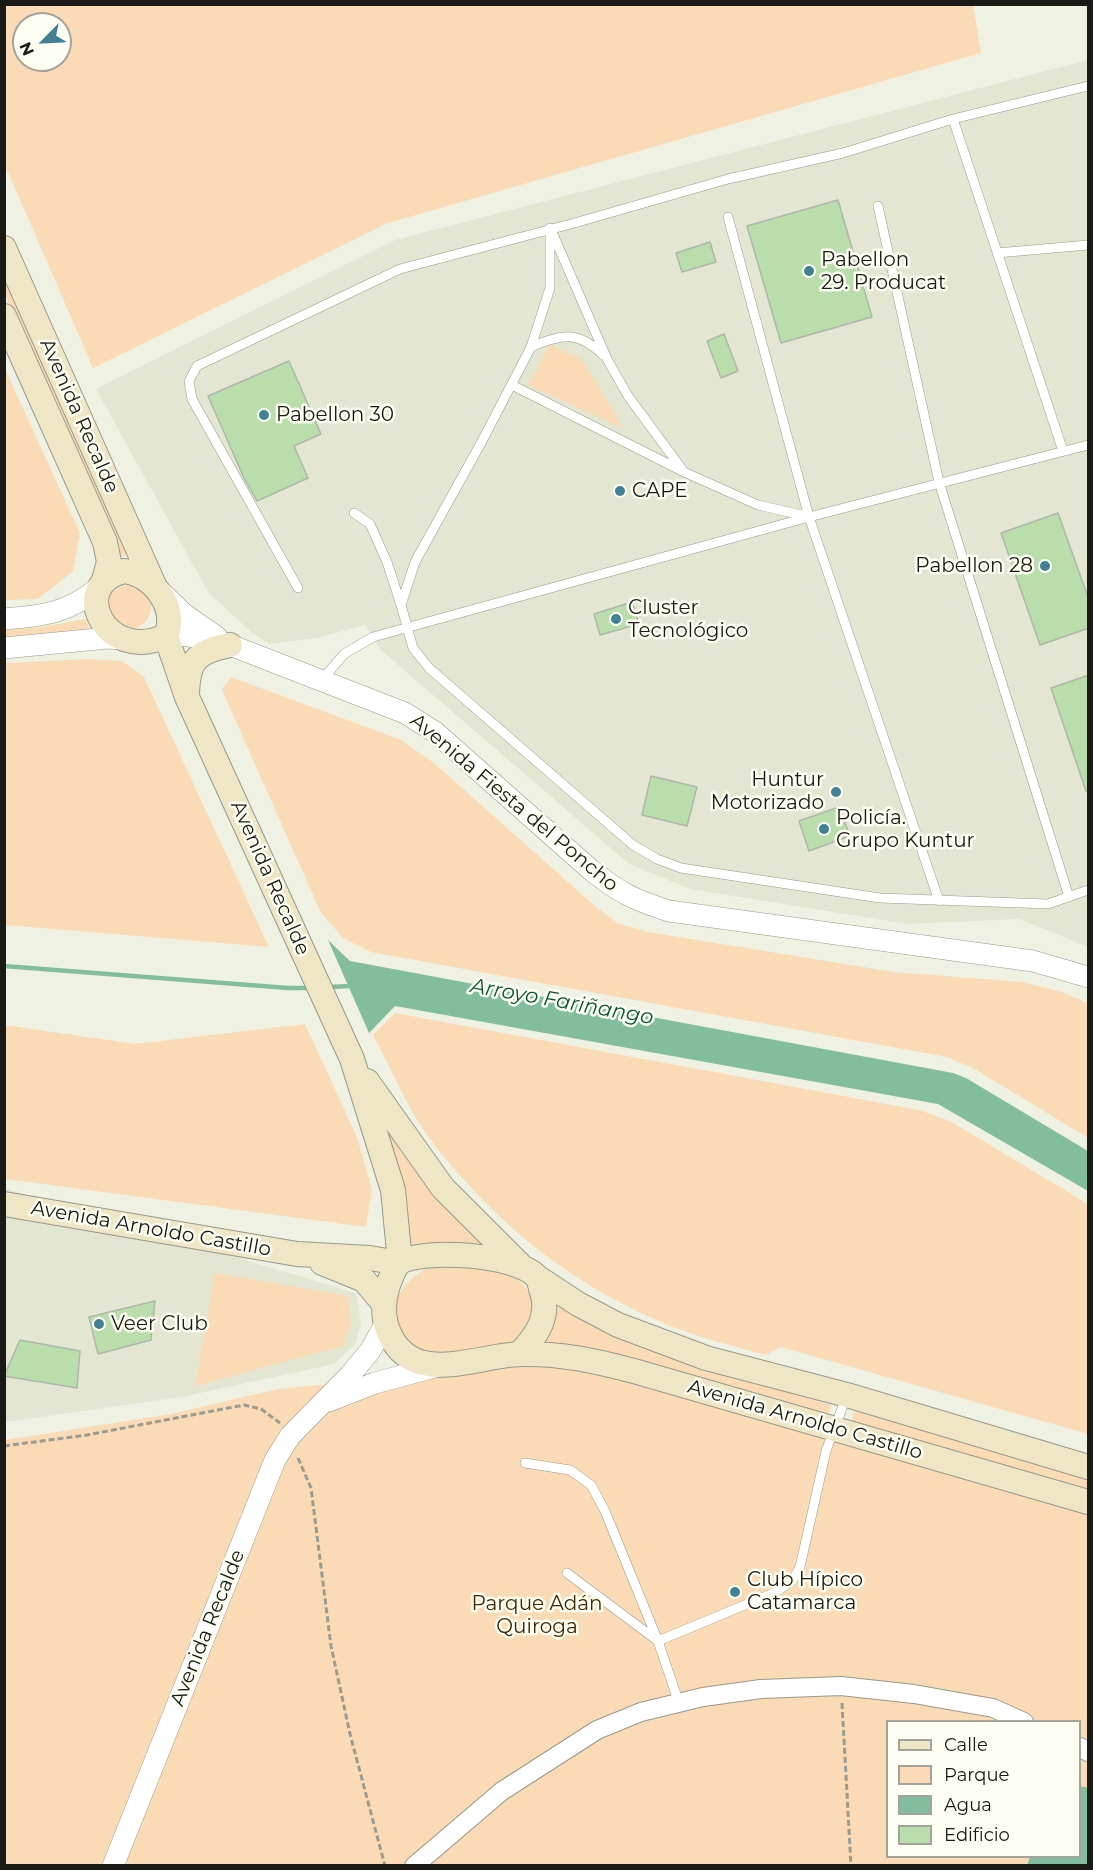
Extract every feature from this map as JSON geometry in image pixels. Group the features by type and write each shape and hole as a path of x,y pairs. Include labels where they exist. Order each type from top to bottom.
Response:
{"main road":[{"name":"Avenida Recalde","path":"4,248 156,587"},
{"name":"Avenida Recalde","path":"4,316 105,542 109,562 102,584"},
{"path":"133,572 156,587 168,615 167,635 156,641 129,641 112,633 101,620 97,610 102,584 116,573 133,572"},
{"name":"Avenida Recalde","path":"167,635 187,697 352,1059 393,1190 399,1262"},
{"name":"Avenida Recalde","path":"129,641 150,653 171,674 187,697"},
{"path":"187,697 188,674 194,662 204,652 230,645"},
{"name":"Avenida Recalde","path":"352,1059 443,1188 530,1272"},
{"name":"Avenida Arnoldo Castillo","path":"4,1204 297,1254 399,1262"},
{"name":"Avenida Arnoldo Castillo","path":"297,1254 364,1280 385,1314"},
{"path":"447,1254 486,1258 530,1272 544,1295 544,1311 541,1328 519,1354 438,1366 413,1360 392,1340 385,1314 389,1282 399,1262 419,1255 447,1254"},
{"name":"Avenida Arnoldo Castillo","path":"530,1272 578,1304 618,1325 706,1358 847,1395 1089,1467"},
{"name":"Avenida Arnoldo Castillo","path":"519,1354 584,1358 1089,1502"}],"street":[{"path":"4,619 39,617 58,612 86,598 102,584"},
{"name":"Avenida Fiesta del Poncho","path":"156,587 184,614 230,645"},
{"name":"Avenida Fiesta del Poncho","path":"167,635 193,637 230,645 405,713 435,732 614,889 638,901 669,911 1033,961 1089,977"},
{"path":"4,648 108,638 129,641"},
{"name":"Avenida Recalde","path":"113,1866 275,1460 290,1436 370,1351 385,1314"},
{"name":"Avenida Recalde","path":"322,1403 375,1383 438,1366"},
{"path":"414,1866 502,1791 597,1730 641,1712 702,1697 761,1689 841,1686 914,1694 993,1708 1020,1720"}],"lane":[{"path":"298,588 192,399 189,381 197,366 400,269 572,224 728,179 843,153 953,119 1089,86"},
{"path":"953,119 1064,451"},
{"path":"878,206 939,482 1069,897"},
{"path":"728,217 809,517 939,901"},
{"path":"400,605 415,562 531,347 550,288 550,228"},
{"path":"550,228 607,359 628,396 684,472"},
{"path":"997,253 1089,245"},
{"path":"531,347 555,337 573,337 592,344 607,359"},
{"path":"512,386 684,472 758,505 809,517"},
{"path":"321,681 344,654 373,637 939,482 1089,445"},
{"path":"354,513 370,524 387,562 413,648 429,668 633,845 657,859 681,868 880,898 1048,904 1089,890"},
{"path":"658,1641 776,1592 793,1580 800,1567 826,1451 847,1395"},
{"path":"525,1462 570,1470 591,1485 605,1511 658,1641 679,1703"},
{"path":"567,1573 658,1641"}],"path":[{"path":"4,1446 87,1435 244,1405 261,1409 278,1421 290,1436 310,1488 331,1646 350,1734 385,1866"},
{"path":"841,1686 851,1866"}],"shaded area":[{"name":"CAPE","path":"1088,60 1088,947 1019,919 908,924 690,889 629,864 381,650 365,625 317,638 270,644 252,633 208,592 96,389 395,240"},
{"path":"4,1188 356,1293 361,1324 355,1345 334,1364 182,1397 5,1422"}],"green space":[{"path":"973,4 981,53 388,223 93,368 5,165 5,5"},
{"path":"4,274 129,555 121,556 5,295"},
{"path":"549,345 581,358 623,428 528,385"},
{"path":"5,369 80,533 73,571 38,599 5,600"},
{"path":"129,585 138,586 145,591 150,598 150,616 145,623 138,628 129,629 120,628 113,623 108,616 107,607 108,598 113,591 120,586"},
{"path":"86,619 90,630 5,639 5,630 41,627"},
{"path":"88,659 122,661 144,677 269,947 5,925 5,663"},
{"path":"231,677 401,740 434,763 596,907 619,924 648,932 894,972 1022,982 1059,991 1088,1003 1088,1138 973,1068 947,1057 371,952 343,938 321,913 222,690"},
{"path":"395,1013 919,1110 950,1121 1088,1204 1088,1434 781,1347 766,1355 704,1338 671,1326 609,1297 552,1260 499,1216 458,1173 426,1134 373,1035"},
{"path":"305,1024 357,1137 372,1189 366,1227 5,1179 5,1025 135,1044"},
{"path":"382,1122 488,1250 407,1247"},
{"path":"431,1267 490,1270 502,1272 520,1281 530,1296 532,1305 530,1323 521,1339 513,1344 437,1357 430,1356 407,1340 399,1330 395,1318 399,1294 417,1274"},
{"path":"215,1273 348,1296 351,1324 343,1346 195,1386"},
{"path":"553,1302 647,1349 707,1370 740,1377 831,1405 828,1418 547,1344 545,1341"},
{"name":"Parque Adán Quiroga","path":"553,1363 626,1380 1088,1513 1088,1865 5,1866 5,1440 171,1414 278,1389"},
{"path":"854,1411 1088,1477 1088,1494 851,1425"}],"water":[{"path":"328,940 350,961 953,1073 966,1078 1088,1151 1088,1191 938,1104 395,1006 369,1033"},
{"path":"1081,1786 1088,1788 1088,1865 1027,1865 1030,1858 1081,1858"}],"building":[{"name":"Pabellon 29. Producat","path":"838,200 872,317 781,343 747,226"},
{"path":"710,242 716,262 682,272 676,253"},
{"path":"724,334 738,371 721,378 707,341"},
{"name":"Pabellon 30","path":"289,361 321,434 294,446 308,478 257,501 244,478 208,396"},
{"name":"Pabellon 28","path":"1058,513 1089,600 1089,628 1040,645 1001,533"},
{"name":"Cluster Tecnológico","path":"632,602 639,624 600,635 594,614"},
{"path":"1089,675 1089,791 1086,791 1051,688"},
{"path":"651,776 697,787 687,826 642,815"},
{"name":"Policía. Grupo Kuntur","path":"839,807 850,836 809,851 799,821"},
{"path":"155,1301 151,1340 98,1354 89,1317"},
{"path":"20,1340 80,1351 77,1388 4,1376"}],"waterway":[{"name":"Arroyo Fariñango","path":"4,966 310,988"},
{"name":"Arroyo Fariñango","path":"328,987 352,986"}],"place":[{"name":"Pabellon 29. Producat","path":"809,271"},
{"name":"Pabellon 30","path":"264,415"},
{"name":"CAPE","path":"620,491"},
{"name":"Pabellon 28","path":"1045,566"},
{"name":"Cluster Tecnológico","path":"616,619"},
{"name":"Huntur Motorizado","path":"836,792"},
{"name":"Policía. Grupo Kuntur","path":"824,829"},
{"name":"Veer Club","path":"99,1324"},
{"name":"Club Hípico Catamarca","path":"735,1592"}]}
